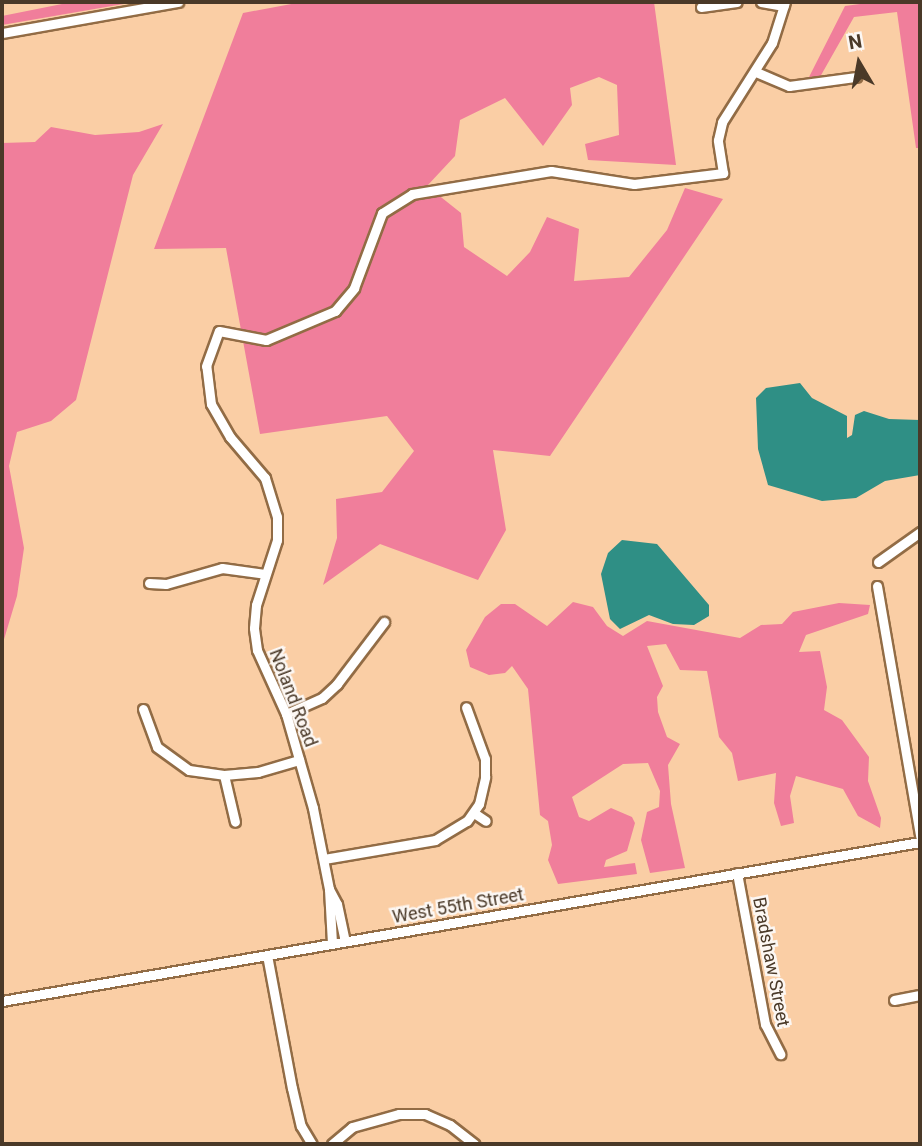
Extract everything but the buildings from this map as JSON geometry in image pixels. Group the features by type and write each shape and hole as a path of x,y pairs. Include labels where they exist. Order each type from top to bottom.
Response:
{"street":[{"path":"2,33 178,2"},
{"path":"701,6 737,2"},
{"path":"761,2 785,4 772,43 756,72 789,86 856,77"},
{"name":"Noland Road","path":"332,943 329,889 324,859 299,760 286,714 257,650 256,605 277,540 277,517 265,478 218,421 211,404 206,366 219,331 266,340 335,312 354,288 382,213 412,194 551,171 634,184 723,173 719,130 756,72"},
{"path":"878,562 920,531"},
{"path":"149,583 166,584 222,568 265,574"},
{"path":"877,586 920,836"},
{"path":"286,714 321,698 337,684 384,622"},
{"path":"324,859 435,840 474,813 483,790 485,759 466,708"},
{"path":"143,709 157,747 189,770 224,775 258,772 299,760"},
{"path":"224,775 235,822"},
{"path":"474,813 486,821"},
{"name":"West 55th Street","path":"2,1000 920,842"},
{"name":"Bradshaw Street","path":"737,873 765,1024 780,1054"},
{"name":"Noland Road","path":"329,889 337,904 345,941"},
{"path":"267,955 301,1126 312,1144"},
{"path":"894,1000 920,995"},
{"path":"332,1144 352,1127 399,1114 425,1114 450,1125 474,1144"}],"shaded area":[{"path":"72,2 135,2 2,25 2,16"},
{"path":"302,2 654,2 676,165 588,160 585,144 619,135 617,85 599,77 570,88 572,105 543,146 505,98 460,120 455,156 427,186 461,213 464,247 507,276 530,252 547,217 579,229 574,281 629,277 667,230 685,188 723,199 550,456 493,450 506,530 478,580 380,544 323,585 337,538 336,499 382,492 414,451 387,416 260,434 226,248 154,249 243,13"},
{"path":"875,2 920,2 920,148 916,148 897,12 854,17 820,77 808,79 845,6"},
{"path":"163,124 133,175 76,400 51,421 17,432 9,466 24,548 17,596 2,646 2,143 35,142 51,127 95,135 139,132"},
{"path":"573,602 593,607 607,626 623,636 647,621 740,638 761,625 782,624 793,612 839,603 870,605 868,614 806,635 799,652 820,651 827,687 824,710 842,720 869,757 868,781 881,818 880,828 858,816 843,789 796,776 790,796 794,823 781,826 774,803 776,773 738,781 732,753 719,737 707,671 680,670 666,644 647,646 663,686 657,697 658,712 667,737 680,744 668,765 671,804 685,868 650,873 641,840 647,812 659,807 660,791 648,763 623,764 572,797 579,817 589,821 611,808 632,817 635,823 627,851 606,860 604,867 635,863 637,874 558,884 548,860 552,845 548,821 540,815 528,689 512,666 505,673 489,675 470,667 466,650 485,617 501,604 515,604 547,626"}],"water":[{"path":"800,383 812,398 847,416 847,438 852,435 855,415 864,411 889,419 920,420 920,475 885,481 856,498 822,501 768,485 758,449 756,398 766,388"},
{"path":"622,540 657,544 709,605 709,616 694,625 673,624 649,615 620,629 610,619 601,574 608,553"}]}
